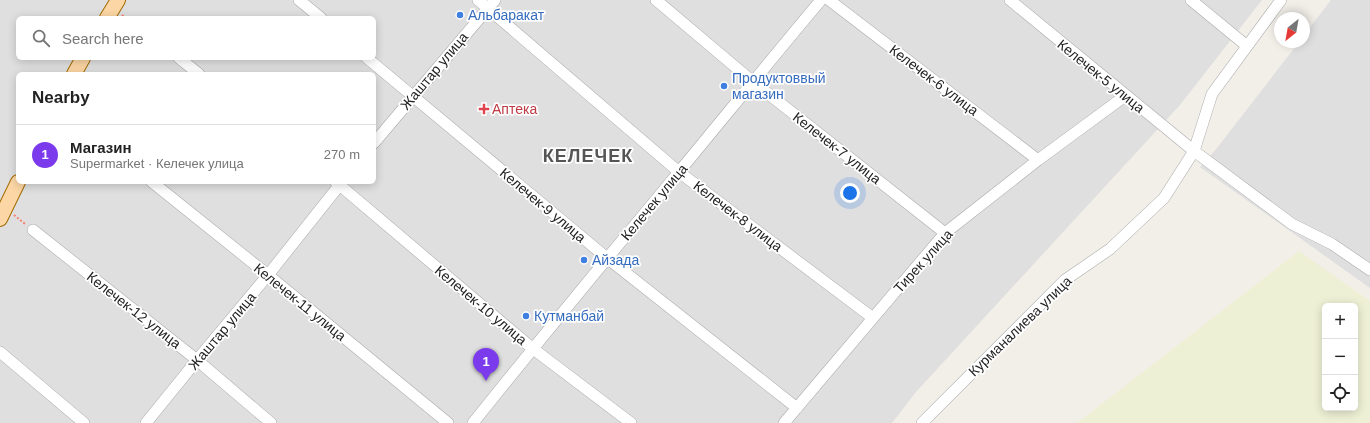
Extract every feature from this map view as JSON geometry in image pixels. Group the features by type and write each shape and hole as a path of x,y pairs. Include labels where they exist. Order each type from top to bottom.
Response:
{"main road":[{"path":"108,16 118,0"},
{"path":"75,72 83,60"},
{"path":"3,214 17,184"}],"street":[{"path":"299,0 318,16"},
{"name":"Келечек-8 улица","path":"478,0 492,4 679,172 873,318"},
{"name":"Келечек-7 улица","path":"656,0 752,81 945,232"},
{"name":"Келечек улица","path":"472,423 752,81 821,0"},
{"name":"Келечек-6 улица","path":"829,0 1038,160"},
{"name":"Келечек-5 улица","path":"1010,0 1194,151 1292,224 1332,244 1370,270"},
{"path":"1191,0 1247,46"},
{"name":"Курманалиева улица","path":"922,423 1065,280 1110,249 1164,198 1194,151 1212,94 1281,0"},
{"name":"Жаштар улица","path":"376,141 412,96 492,4"},
{"path":"182,60 197,72"},
{"name":"Келечек-9 улица","path":"370,60 607,258 797,408"},
{"name":"Тирек улица","path":"784,423 945,232 1038,160 1126,96"},
{"name":"Келечек-11 улица","path":"154,184 448,423"},
{"name":"Жаштар улица","path":"146,423 268,275 338,184"},
{"name":"Келечек-10 улица","path":"340,184 532,348 631,423"},
{"name":"Келечек-12 улица","path":"33,230 197,360 271,423"},
{"path":"0,352 84,423"}],"path":[{"path":"3,214 33,230"}],"shaded area":[{"name":"КЕЛЕЧЕК","path":"0,0 1262,0 1180,105 916,392 892,423 0,423"},
{"path":"1331,0 1370,0 1370,288 1200,167 1217,148 1294,48 1310,48 1310,27"}],"green space":[{"path":"1299,251 1370,301 1370,423 1077,423"}],"place":[{"name":"Альбаракат","path":"460,15"},
{"name":"Продуктоввый магазин","path":"724,86"},
{"name":"Аптека","path":"484,109"},
{"name":"Айзада","path":"584,260"},
{"name":"Кутманбай","path":"526,316"},
{"name":"Магазин","path":"486,381"}],"district":[{"name":"КЕЛЕЧЕК","path":"588,156"}]}
